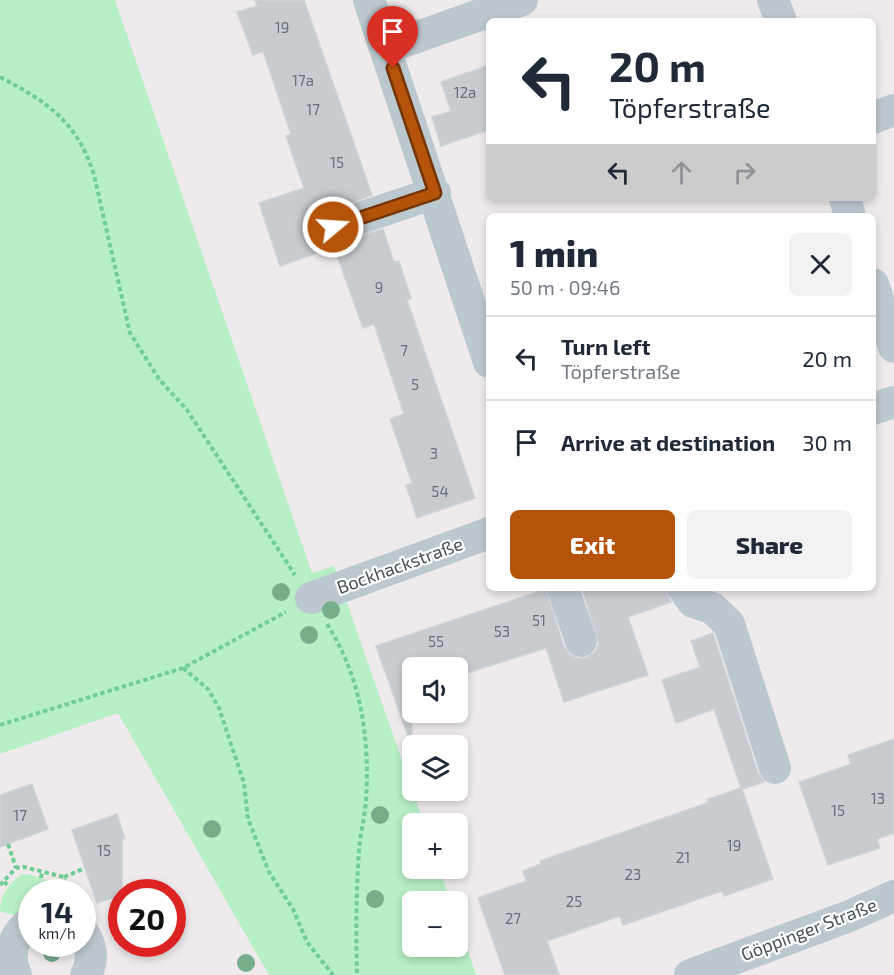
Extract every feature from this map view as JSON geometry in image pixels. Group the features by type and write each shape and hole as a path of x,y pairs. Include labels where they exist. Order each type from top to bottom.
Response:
{"street":[{"path":"369,0 435,193 486,353"},
{"path":"386,48 522,0"},
{"path":"773,0 780,18"},
{"path":"876,116 894,110"},
{"path":"333,227 435,193"},
{"path":"876,293 894,347"},
{"path":"876,407 894,402"},
{"name":"Bockhackstraße","path":"310,598 486,534"},
{"path":"564,591 581,641"},
{"path":"684,591 693,602 712,608 729,624 775,768"},
{"name":"Göppinger Straße","path":"690,975 847,917 894,896"},
{"path":"16,975 11,960 12,948 18,934"},
{"path":"90,973 91,957"}],"path":[{"path":"0,77 29,92 75,132 87,152 130,333 159,379 187,410 310,598 337,640 357,685 365,732 367,766 366,803 359,849 357,975"},
{"path":"0,725 183,668 310,598"},
{"path":"183,668 208,689 219,708 244,783 248,819 269,872 293,909 307,942 333,975"},
{"path":"8,844 16,868"},
{"path":"9,886 2,883 16,868 24,867 64,877 85,868"},
{"path":"41,878 42,872"}],"green space":[{"path":"0,0 115,0 312,573 334,566 402,760 402,801 416,801 420,813 402,813 402,879 443,879 447,891 402,891 402,957 468,957 468,951 476,975 269,975 118,713 0,754"},
{"path":"28,874 44,879 18,879 18,915 0,911 3,895 20,875"}],"building":[{"path":"255,0 304,0 372,195 320,215 316,223 316,233 322,241 330,245 383,229 394,262 399,261 411,298 407,300 475,498 417,518 406,485 412,483 390,419 404,414 374,324 363,328 334,247 280,266 259,203 304,188 286,136 291,134 263,51 253,55 237,12 257,6"},
{"path":"486,66 486,131 441,146 432,117 451,111 441,82"},
{"path":"540,591 547,591 564,647 569,654 577,658 586,658 595,652 599,644 583,591 666,591 671,602 628,617 648,675 564,702 546,648 468,673 468,657 402,657 402,719 376,646"},
{"path":"713,633 758,773 764,782 742,789 773,879 724,896 722,891 623,925 620,916 547,941 559,975 505,975 478,898 526,881 523,871 541,864 540,861 707,803 708,799 741,788 714,709 676,723 662,680 700,667 691,641"},
{"path":"403,723 412,723 412,735 408,735"},
{"path":"894,739 894,833 877,839 880,848 828,865 799,782 851,764 848,755"},
{"path":"32,784 48,829 0,847 0,795"},
{"path":"117,814 125,839 122,839 122,879 108,879 108,899 97,903 96,879 89,879 72,830"}],"route":[{"path":"333,227 435,193 393,68"}]}
